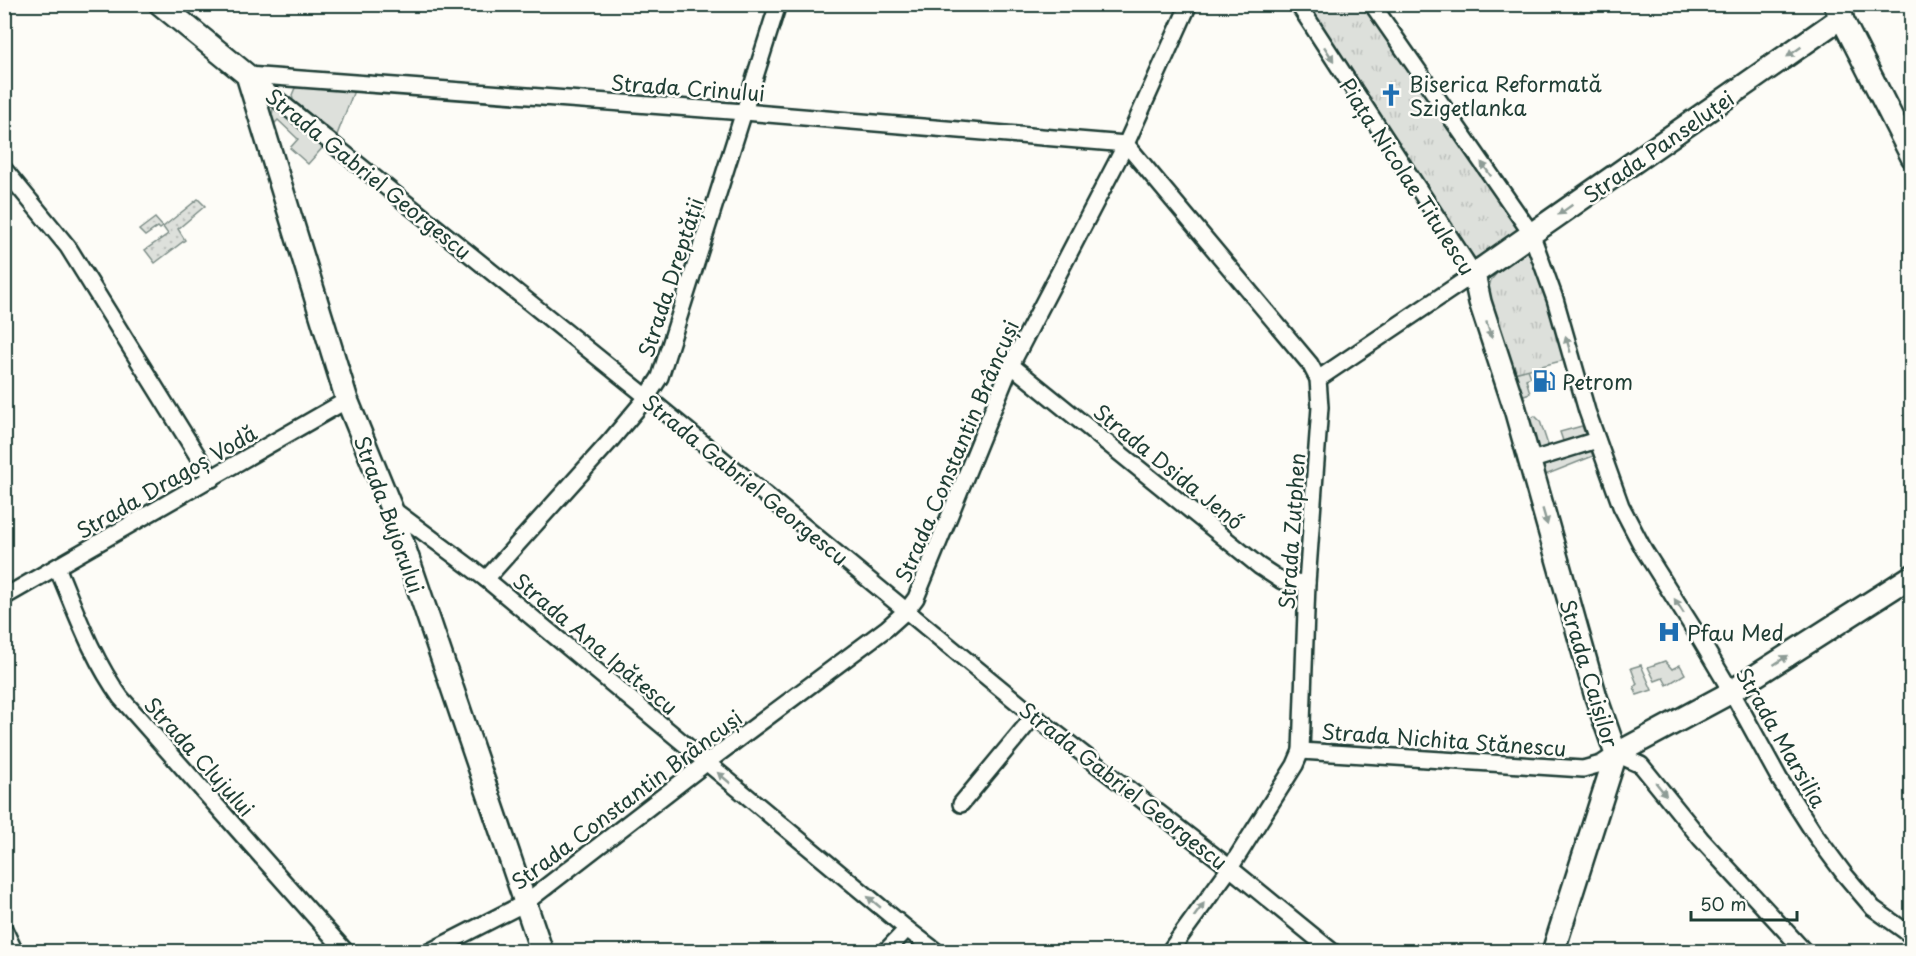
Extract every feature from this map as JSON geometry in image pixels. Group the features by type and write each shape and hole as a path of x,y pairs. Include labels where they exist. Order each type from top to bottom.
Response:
{"main road":[{"name":"Strada Gabriel Georgescu","path":"160,4 247,75"},
{"name":"Strada Panseluței","path":"1474,273 1839,11"},
{"path":"1839,11 1911,157"},
{"name":"Strada Bujorului","path":"247,75 347,400 391,508 542,951"},
{"name":"Piața Nicolae Titulescu","path":"1474,273 1480,302 1529,461"},
{"name":"Strada Caișilor","path":"1529,461 1596,697 1616,754 1553,951"},
{"path":"1616,754 1732,692 1911,576"}],"street":[{"name":"Strada Dreptății","path":"486,579 647,397 660,377 778,4"},
{"name":"Strada Constantin Brâncuși","path":"429,951 525,903 706,763 887,628 916,598 1011,365 1126,144 1189,4"},
{"name":"Piața Nicolae Titulescu","path":"1298,4 1474,273"},
{"path":"1372,4 1531,233 1555,299 1597,440 1529,461"},
{"name":"Strada Crinului","path":"247,75 744,112 1126,144"},
{"name":"Strada Gabriel Georgescu","path":"247,75 647,397 1034,716 1333,951"},
{"name":"Strada Zutphen","path":"1126,144 1310,364 1318,379 1320,407 1307,584 1301,751 1295,765 1230,868 1169,951"},
{"path":"4,169 68,247 212,478"},
{"path":"1318,379 1474,273"},
{"name":"Strada Dsida Jenő","path":"1011,365 1259,566 1282,581 1307,584"},
{"name":"Strada Dragoș Vodă","path":"4,597 347,400"},
{"name":"Strada Marsilia","path":"1597,440 1626,517 1659,576 1732,692 1780,780 1845,876 1873,908 1911,936"},
{"name":"Strada Ana Ipătescu","path":"391,508 486,579 907,929 937,951"},
{"name":"Strada Clujului","path":"57,567 105,676 121,698 346,951"},
{"path":"961,804 1034,716"},
{"name":"Strada Nichita Stănescu","path":"1301,751 1574,769 1601,764 1616,754"},
{"path":"1616,754 1641,765 1701,839 1805,951"},
{"path":"4,929 15,951"},
{"path":"885,951 907,929"}],"green space":[{"path":"1306,5 1363,5 1519,231 1477,263"},
{"path":"303,86 355,88 337,135 293,100 292,95 295,88"},
{"path":"274,103 325,145 308,164 290,148 298,139 278,120 270,128"},
{"path":"198,199 205,206 178,229 185,240 155,263 145,250 168,234 163,227"},
{"path":"155,218 163,227 160,229 158,227 145,236 139,230"},
{"path":"1532,249 1551,304 1565,360 1510,374 1485,302 1491,280 1503,266"},
{"path":"1528,369 1531,377 1526,379 1530,393 1521,396 1512,373"},
{"path":"1535,416 1540,421 1549,448 1539,452 1529,421"},
{"path":"1582,426 1586,437 1564,444 1560,432"},
{"path":"1590,449 1593,456 1543,476 1542,462"},
{"path":"1665,661 1672,669 1680,665 1685,674 1667,685 1663,678 1655,681 1648,667"},
{"path":"1641,665 1652,690 1637,695 1634,687 1637,684 1631,668"}],"place":[{"name":"Biserica Reformată Szigetlanka","path":"1391,95"},
{"name":"Petrom","path":"1544,381"},
{"name":"Pfau Med","path":"1669,632"}]}
